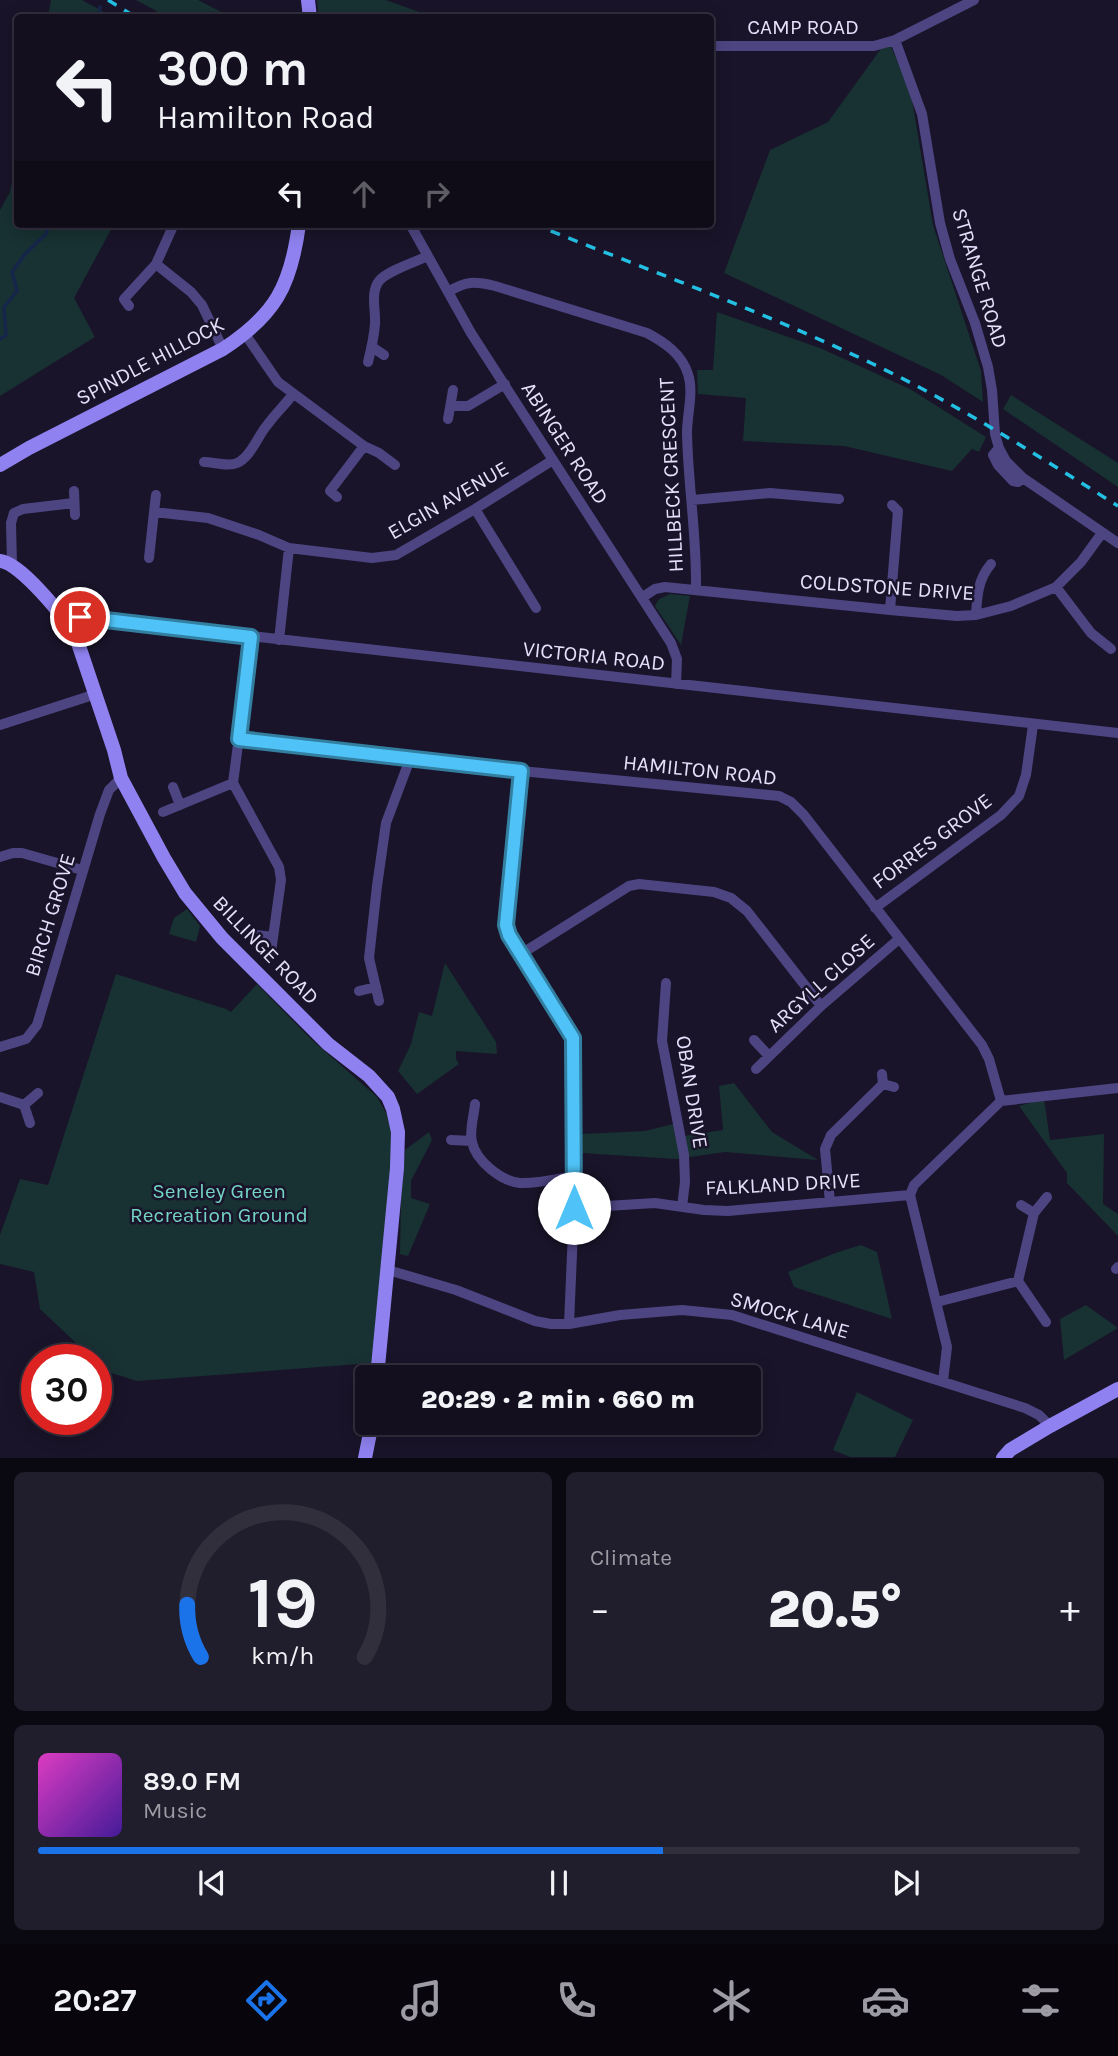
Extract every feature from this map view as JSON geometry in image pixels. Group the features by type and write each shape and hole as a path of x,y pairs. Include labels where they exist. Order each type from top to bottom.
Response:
{"main road":[{"name":"SPINDLE HILLOCK","path":"0,465 223,349 245,334 261,321 286,282 298,228"},
{"name":"BILLINGE ROAD","path":"6,563 66,621 76,637 121,778 177,879 209,923 263,981 328,1044 369,1076 388,1097 397,1121 399,1146 378,1365"},
{"path":"1003,1458 1010,1450 1050,1426 1118,1389"},
{"path":"365,1458 370,1435"}],"street":[{"name":"CAMP ROAD","path":"714,46 863,47 895,40 974,0"},
{"name":"STRANGE ROAD","path":"895,40 922,114 940,223 950,259 975,323 988,367 999,448 1006,461 1023,478 1118,544"},
{"path":"129,306 124,299 156,264 172,228"},
{"name":"ABINGER ROAD","path":"411,228 471,333 643,597 676,654 676,684"},
{"path":"368,362 375,326 374,298 377,283 385,276 428,256"},
{"path":"156,264 191,292 202,305 223,349"},
{"name":"HILLBECK CRESCENT","path":"448,292 461,284 477,281 647,333 673,350 688,374 690,394 687,432 696,590"},
{"path":"245,334 278,382 364,446 394,464"},
{"path":"372,347 384,355"},
{"path":"451,407 468,406 505,384"},
{"path":"448,419 453,390"},
{"path":"209,458 230,464 238,463 293,394"},
{"path":"331,495 364,446"},
{"name":"ELGIN AVENUE","path":"154,512 208,518 289,548 372,558 396,555 553,460"},
{"path":"692,500 770,493 832,502"},
{"path":"149,558 156,495"},
{"path":"6,563 14,513 23,509 74,503"},
{"path":"890,610 898,508"},
{"path":"475,509 536,608"},
{"name":"COLDSTONE DRIVE","path":"643,597 655,589 665,587 890,610 957,616 976,615 1011,606 1056,587 1081,562 1102,533"},
{"path":"279,640 289,548"},
{"path":"976,615 977,594 985,567"},
{"path":"1056,587 1093,640 1111,649"},
{"path":"517,604 529,596"},
{"name":"VICTORIA ROAD","path":"66,621 80,617 1118,733"},
{"path":"251,637 233,783 279,867 281,880 271,952"},
{"path":"0,725 96,694"},
{"name":"FORRES GROVE","path":"876,908 1001,815 1019,796 1026,775 1033,725"},
{"name":"HAMILTON ROAD","path":"239,739 521,771 779,796 791,802 804,815 982,1045 989,1059 1001,1101"},
{"path":"379,1000 369,958 386,823 410,759"},
{"path":"521,771 506,925 509,935 573,1038 574,1208 569,1324"},
{"name":"BIRCH GROVE","path":"0,1047 26,1039 37,1025 82,870 109,790 121,778"},
{"path":"163,812 233,783"},
{"path":"173,787 180,805"},
{"path":"0,857 22,853 82,870"},
{"path":"521,954 629,886 639,884 715,892 731,898 747,911 821,1006"},
{"path":"256,935 273,937"},
{"name":"ARGYLL CLOSE","path":"756,1069 821,1006 899,939"},
{"name":"OBAN DRIVE","path":"665,983 662,1041 684,1155 682,1207"},
{"path":"359,991 376,987"},
{"name":"ARGYLL CLOSE","path":"754,1040 769,1056"},
{"path":"830,1202 825,1149 831,1135 886,1082"},
{"path":"943,1381 947,1347 910,1195 914,1185 1001,1101 1118,1088"},
{"path":"24,1105 38,1093"},
{"path":"0,1097 24,1105"},
{"path":"475,1104 471,1141 487,1166 506,1179 518,1183 574,1176"},
{"path":"24,1105 30,1123"},
{"path":"451,1140 471,1141"},
{"name":"FALKLAND DRIVE","path":"574,1208 655,1203 729,1211 910,1195"},
{"path":"1045,1322 1018,1281 1034,1213 1047,1197"},
{"path":"1021,1205 1034,1213"},
{"name":"SMOCK LANE","path":"388,1270 456,1290 535,1321 569,1324 620,1315 681,1310 732,1315 1025,1408 1039,1415 1050,1426"},
{"path":"937,1302 1018,1281"}],"green space":[{"path":"51,0 82,0 108,14 49,14"},
{"path":"136,0 198,0 225,14 162,14"},
{"path":"317,0 386,0 425,14 320,14"},
{"path":"888,39 911,94 933,225 981,371 983,402 941,375 724,273 770,150 828,122"},
{"path":"14,172 14,228 112,228 74,298 95,337 0,396 0,210 10,192"},
{"path":"717,312 820,348 910,389 986,437 979,452 972,449 952,471 844,446 743,441 746,398 698,394 697,370 713,370"},
{"path":"1011,395 1118,463 1118,487 1003,409"},
{"path":"670,594 690,596 681,645 655,606 659,599"},
{"path":"187,909 200,926 196,942 169,934 174,918"},
{"path":"445,963 496,1042 497,1054 456,1051 459,1064 417,1094 398,1071 411,1044 419,1012 432,1016"},
{"name":"Seneley Green Recreation Ground","path":"116,974 231,1012 257,984 311,1039 377,1097 388,1116 393,1136 372,1363 137,1381 112,1373 112,1344 77,1344 40,1309 34,1272 0,1264 0,1235 20,1179 48,1185"},
{"path":"734,1083 772,1132 818,1160 725,1152 676,1159 582,1153 581,1134 645,1131 681,1122 684,1136 723,1130 719,1086"},
{"path":"1044,1099 1050,1140 1104,1134 1103,1204 1118,1214 1118,1236 1067,1183 1067,1173 1019,1106"},
{"path":"429,1132 432,1140 411,1181 411,1198 430,1204 408,1256 400,1254 405,1150"},
{"path":"861,1245 877,1252 892,1319 794,1287 788,1272"},
{"path":"1086,1305 1118,1328 1064,1360 1060,1319"},
{"path":"857,1392 913,1420 895,1457 850,1457 833,1450"}],"waterway":[{"path":"99,14 100,7"},
{"path":"0,339 6,335 4,307 17,291 12,272 25,254 46,234 48,228"}],"railway":[{"path":"108,0 131,14"},
{"path":"543,228 746,308 871,363 966,413 1118,506"}],"route":[{"path":"80,617 251,637 239,739 521,771 506,925 509,935 573,1038 574,1208"}]}
